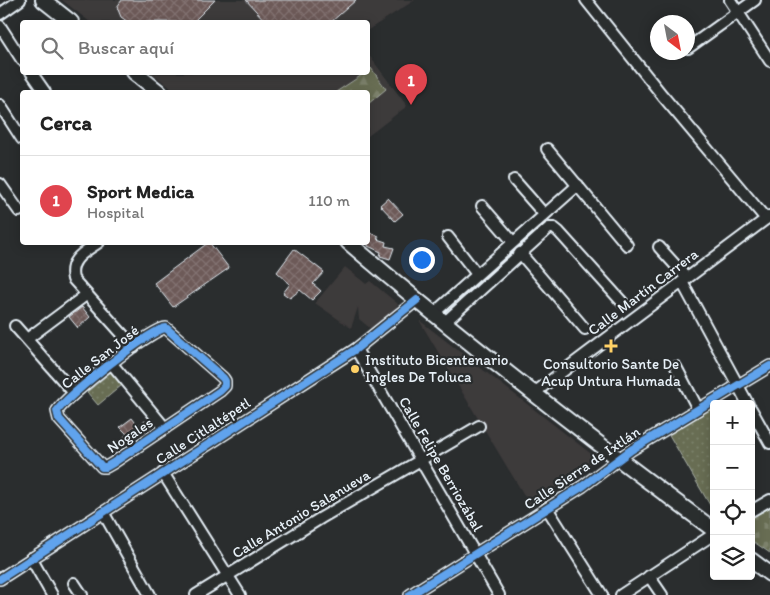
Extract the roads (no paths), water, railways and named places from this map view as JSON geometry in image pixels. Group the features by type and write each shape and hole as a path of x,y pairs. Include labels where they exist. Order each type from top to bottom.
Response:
{"main road":[{"path":"43,0 68,20"},
{"path":"138,75 156,90"},
{"path":"352,245 433,314 710,529"},
{"path":"755,563 770,574"}],"street":[{"path":"0,14 20,0"},
{"path":"586,0 662,95 768,217"},
{"path":"730,0 770,61"},
{"path":"695,43 755,0"},
{"path":"0,26 20,57"},
{"path":"33,75 44,90"},
{"path":"0,105 20,136"},
{"path":"547,149 627,245"},
{"path":"514,180 544,214"},
{"path":"0,184 19,212"},
{"path":"433,314 476,273 578,184"},
{"path":"482,206 513,242"},
{"name":"Calle Martín Carrera","path":"534,394 768,217"},
{"path":"445,322 549,228 554,228 623,303"},
{"path":"448,237 476,273"},
{"name":"Calle San José","path":"95,245 77,258 72,265 73,279 134,347"},
{"path":"659,247 685,280 746,400"},
{"path":"520,253 585,329"},
{"path":"27,340 86,295"},
{"name":"Calle Citlaltépetl","path":"0,579 356,349 417,300"},
{"path":"15,326 74,394"},
{"name":"Calle San José","path":"57,415 60,407 74,394 159,329 166,328 225,381"},
{"name":"Calle Felipe Berriozábal","path":"356,349 499,595"},
{"path":"112,364 165,428"},
{"name":"Calle Sierra de Ixtlán","path":"410,595 583,486 647,440 770,366"},
{"path":"676,367 698,409"},
{"name":"Nogales","path":"57,415 96,462 104,468 220,391 225,386 225,381"},
{"path":"755,416 770,442"},
{"name":"Calle Antonio Salanueva","path":"196,595 479,426"},
{"path":"163,473 240,595"},
{"path":"755,509 770,500"},
{"path":"547,508 602,595"},
{"path":"103,512 150,595"},
{"path":"621,595 710,535"},
{"path":"31,558 52,595"},
{"path":"650,576 662,595"},
{"path":"74,583 82,595"}],"place":[{"name":"Sport Medica","path":"411,105"},
{"name":"Consultorio Sante De Acup Untura Humada","path":"611,346"},
{"name":"Instituto Bicentenario Ingles De Toluca","path":"355,369"}]}
